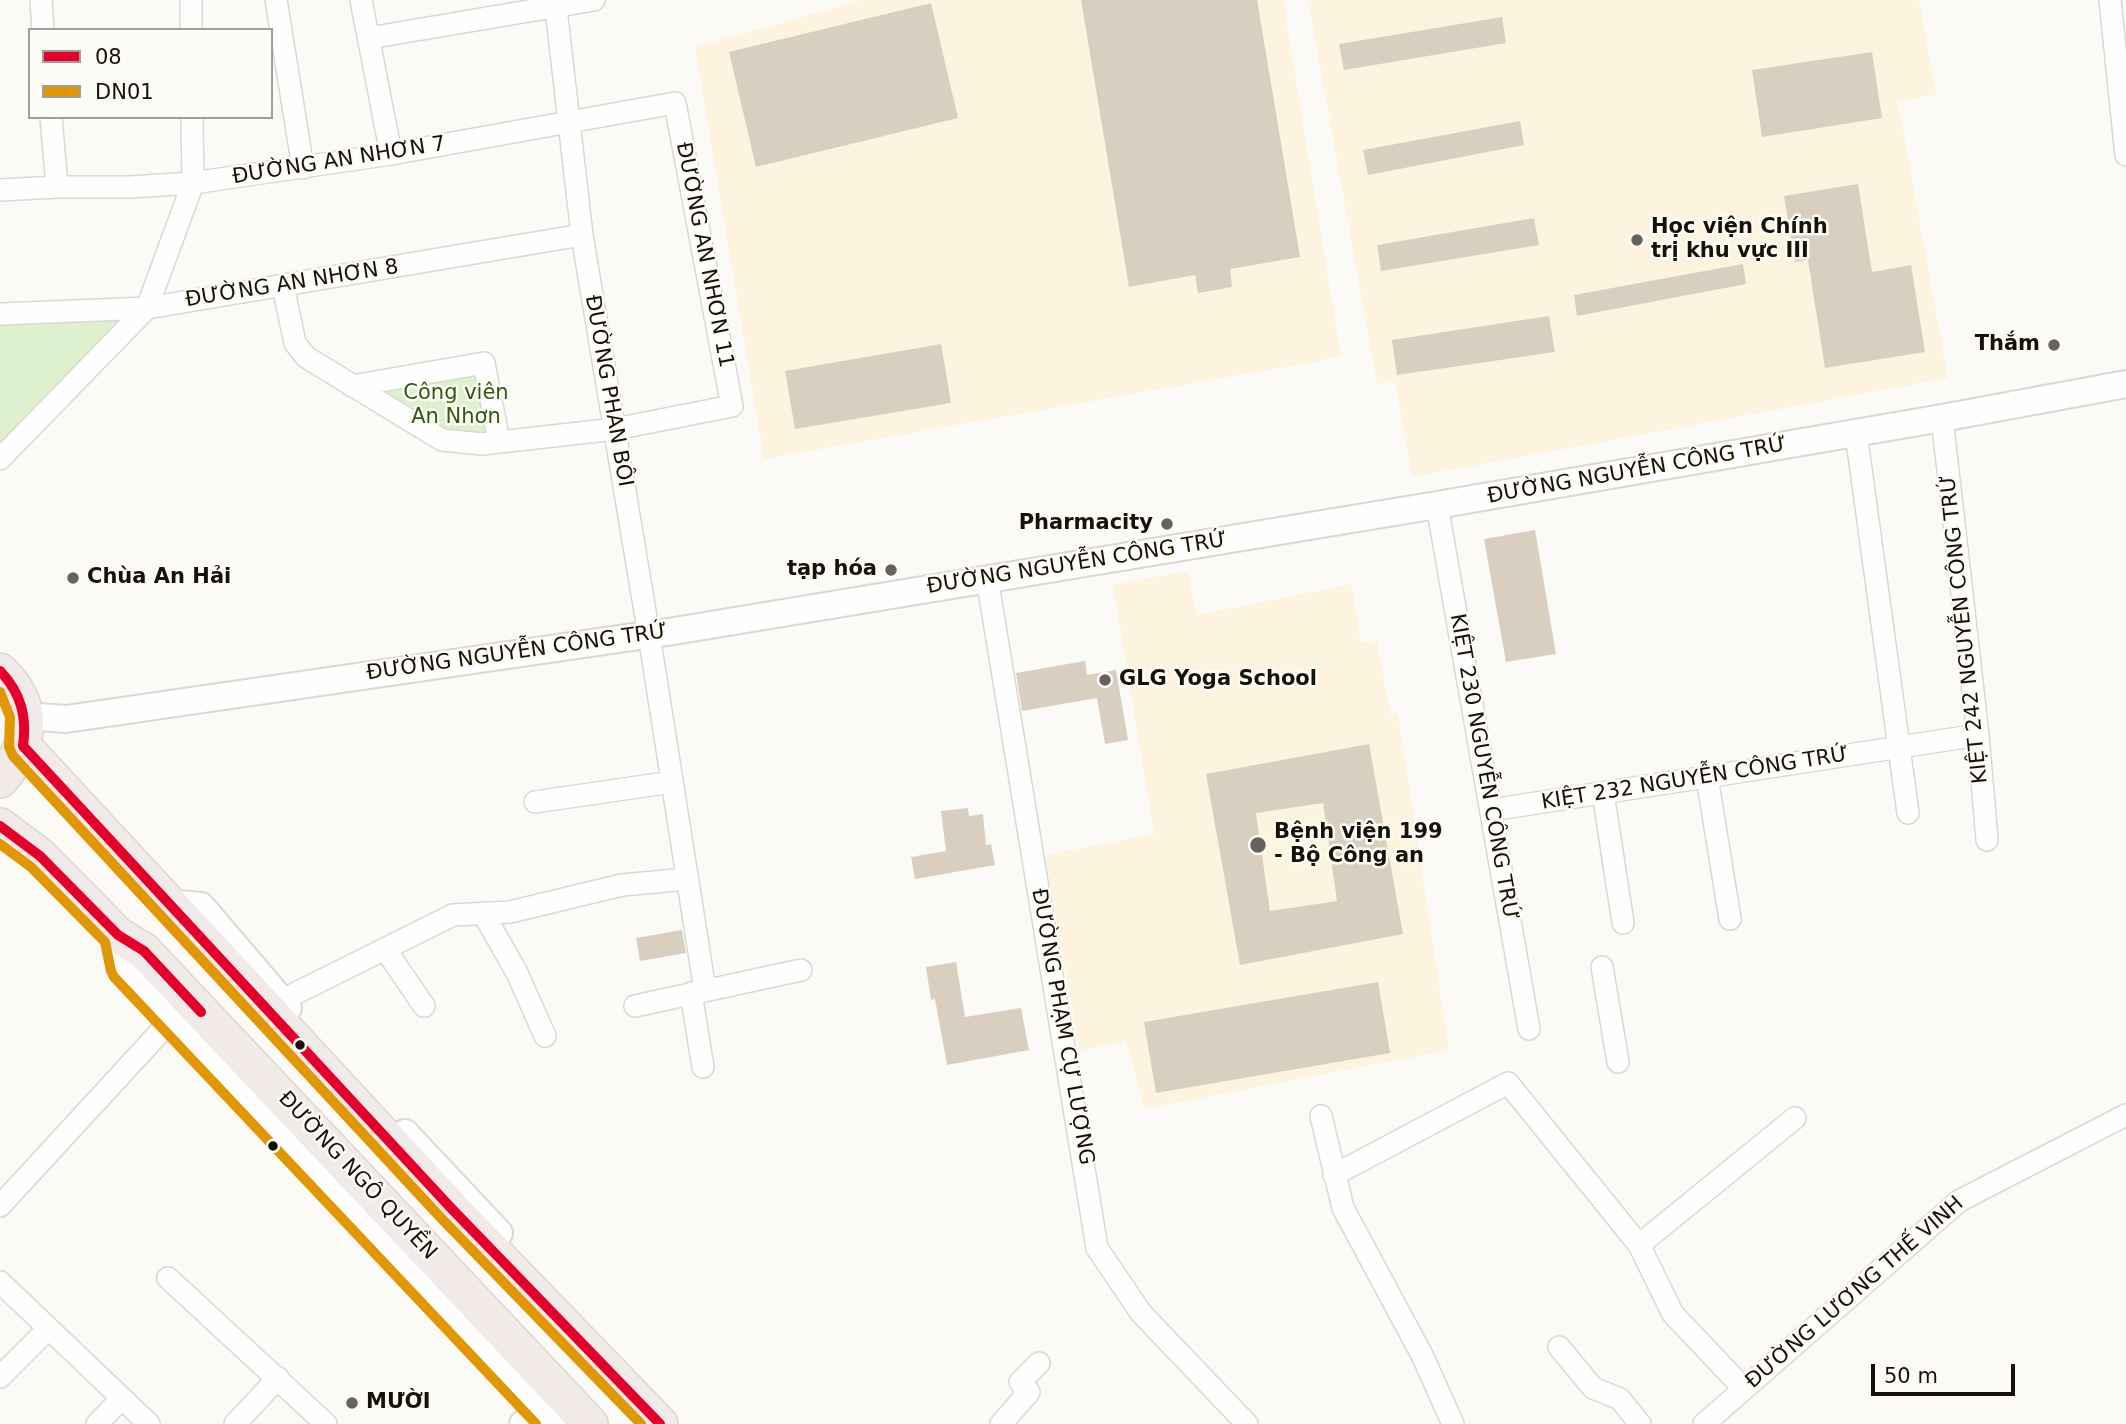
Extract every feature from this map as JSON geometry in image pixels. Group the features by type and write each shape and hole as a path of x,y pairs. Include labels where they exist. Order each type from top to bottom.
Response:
{"highway":[{"path":"0,671 10,680 20,697 24,731 13,765 0,780"},
{"path":"24,731 166,903 273,1004 451,1208 660,1424"},
{"name":"ĐƯỜNG NGÔ QUYỀN","path":"0,826 40,856 118,935 144,951 544,1412 590,1424"}],"street":[{"path":"41,0 43,28"},
{"path":"191,0 191,28"},
{"path":"276,0 303,168"},
{"path":"361,0 391,154"},
{"path":"369,38 555,4 594,0"},
{"path":"2110,0 2126,155"},
{"name":"ĐƯỜNG PHAN BÔI","path":"555,4 582,234 687,879 703,1067"},
{"name":"ĐƯỜNG AN NHƠN 7","path":"0,190 193,183 391,154 675,103"},
{"name":"ĐƯỜNG AN NHƠN 11","path":"615,429 732,406 675,103"},
{"path":"51,119 57,187"},
{"path":"0,459 147,307 193,183 192,119"},
{"name":"ĐƯỜNG AN NHƠN 8","path":"0,314 147,307 582,234"},
{"path":"283,286 295,343 306,358 442,440 482,444 615,429"},
{"path":"352,386 484,363 499,442"},
{"name":"ĐƯỜNG NGUYỄN CÔNG TRỨ","path":"24,731 66,719 649,635 1437,505 2126,384"},
{"name":"KIỆT 242 NGUYỄN CÔNG TRỨ","path":"1942,418 1978,735 1987,840"},
{"path":"1856,433 1908,813"},
{"name":"KIỆT 230 NGUYỄN CÔNG TRỨ","path":"1437,505 1529,1029"},
{"name":"ĐƯỜNG PHẠM CỰ LƯỢNG","path":"987,578 1097,1248 1141,1313 1247,1424"},
{"name":"KIỆT 232 NGUYỄN CÔNG TRỨ","path":"1491,810 1978,735"},
{"path":"1707,777 1730,919"},
{"path":"535,802 672,782"},
{"path":"1603,793 1623,923"},
{"path":"681,1424 273,1004 453,915 510,912 622,885 687,879"},
{"path":"483,914 517,973 545,1036"},
{"name":"ĐƯỜNG NGÔ QUYỀN","path":"118,935 124,967 544,1412"},
{"path":"385,949 424,1006"},
{"path":"1602,967 1618,1062"},
{"path":"635,1006 801,970"},
{"path":"0,1206 173,1018"},
{"path":"1334,1175 1507,1083 1639,1245 1673,1314 1744,1389"},
{"name":"ĐƯỜNG LƯƠNG THẾ VINH","path":"1704,1424 1959,1201 2126,1115"},
{"path":"1321,1116 1343,1208 1422,1356 1452,1424"},
{"path":"1639,1245 1794,1118"},
{"path":"168,1278 326,1424"},
{"path":"0,1282 149,1424"},
{"path":"0,1377 48,1329"},
{"path":"1559,1347 1593,1388 1620,1399 1640,1424"},
{"path":"1001,1424 1029,1392 1020,1382 1039,1363"},
{"path":"235,1424 278,1378"},
{"path":"97,1424 121,1399"}],"shaded area":[{"path":"862,0 1283,0 1341,357 764,459 695,47"},
{"name":"Học viện Chính trị khu vực III","path":"1308,0 1919,0 1936,94 1898,102 1948,378 1412,477 1395,382 1377,384"},
{"name":"Bệnh viện 199 - Bộ Công an","path":"1187,571 1197,615 1352,584 1361,643 1377,640 1390,714 1398,714 1449,1050 1144,1109 1126,1040 1080,1052 1045,855 1154,834 1113,585"}],"green space":[{"path":"130,317 0,445 0,324"},
{"name":"Công viên An Nhơn","path":"481,368 495,439 441,434 363,388"}],"building":[{"path":"1081,0 1257,0 1300,257 1230,269 1232,287 1198,293 1195,275 1129,287"},
{"path":"931,3 958,118 756,167 729,52"},
{"path":"1502,17 1506,43 1344,70 1339,44"},
{"path":"1872,52 1882,118 1762,137 1752,70"},
{"path":"1520,121 1524,145 1368,175 1363,150"},
{"path":"1858,184 1872,272 1911,265 1925,352 1825,368 1808,260 1795,262 1784,196"},
{"path":"1534,218 1539,245 1381,271 1377,245"},
{"path":"1743,264 1746,284 1577,316 1574,295"},
{"path":"1549,316 1555,352 1397,375 1392,340"},
{"path":"941,344 951,403 795,429 785,371"},
{"path":"1535,530 1556,654 1506,662 1484,539"},
{"path":"1085,661 1087,675 1116,670 1128,740 1105,744 1097,698 1022,711 1016,673"},
{"path":"1369,744 1403,934 1240,965 1206,774","holes":["1323,803 1337,901 1270,911 1256,813"]},
{"path":"968,808 969,816 983,814 986,845 991,844 995,865 915,879 911,857 946,851 941,811"},
{"path":"682,930 686,953 640,961 636,938"},
{"path":"956,962 965,1017 1021,1008 1029,1050 947,1065 926,967"},
{"path":"1378,982 1390,1053 1156,1093 1144,1022"}],"transit line":[{"name":"08","path":"0,671 18,696 23,715 23,746 451,1208 660,1424"},
{"name":"DN01","path":"0,692 10,717 9,747 13,756 441,1218 641,1424"},
{"name":"08","path":"0,826 40,856 118,935 144,951 201,1012"},
{"name":"DN01","path":"0,844 31,867 105,942 114,977 536,1424"}],"place":[{"name":"Học viện Chính trị khu vực III","path":"1637,240"},
{"name":"Thắm","path":"2054,345"},
{"name":"Pharmacity","path":"1167,524"},
{"name":"tạp hóa","path":"891,570"},
{"name":"Chùa An Hải","path":"73,578"},
{"name":"GLG Yoga School","path":"1105,680"},
{"name":"Bệnh viện 199 - Bộ Công an","path":"1258,845"},
{"name":"MƯỜI","path":"352,1403"}]}
